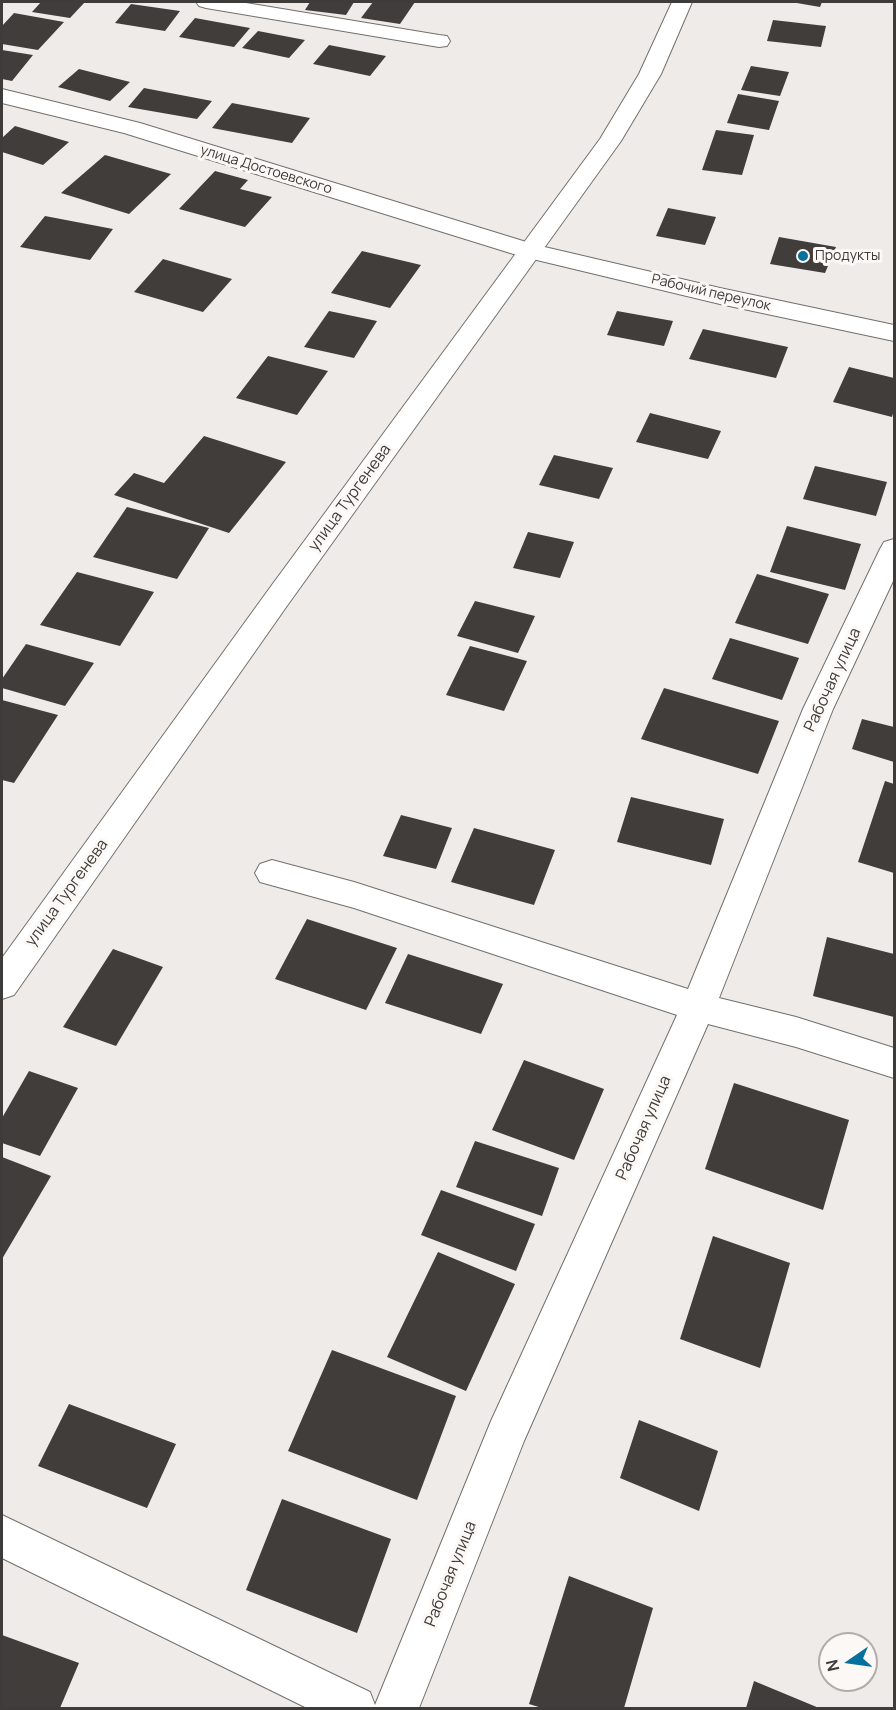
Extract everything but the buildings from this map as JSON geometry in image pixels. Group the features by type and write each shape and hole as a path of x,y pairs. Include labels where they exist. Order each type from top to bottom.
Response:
{"street":[{"path":"206,2 439,41"},
{"name":"улица Тургенева","path":"2,985 610,141 650,74 682,2"},
{"name":"улица Достоевского","path":"2,96 132,128 529,252"},
{"name":"Рабочий переулок","path":"529,252 894,333"},
{"name":"Рабочая улица","path":"397,1708 507,1434 698,1007 818,709 894,549"},
{"path":"272,873 354,896 698,1007 796,1032 894,1063"},
{"path":"2,1536 354,1708"}],"place":[{"name":"Продукты","path":"803,256"}]}
